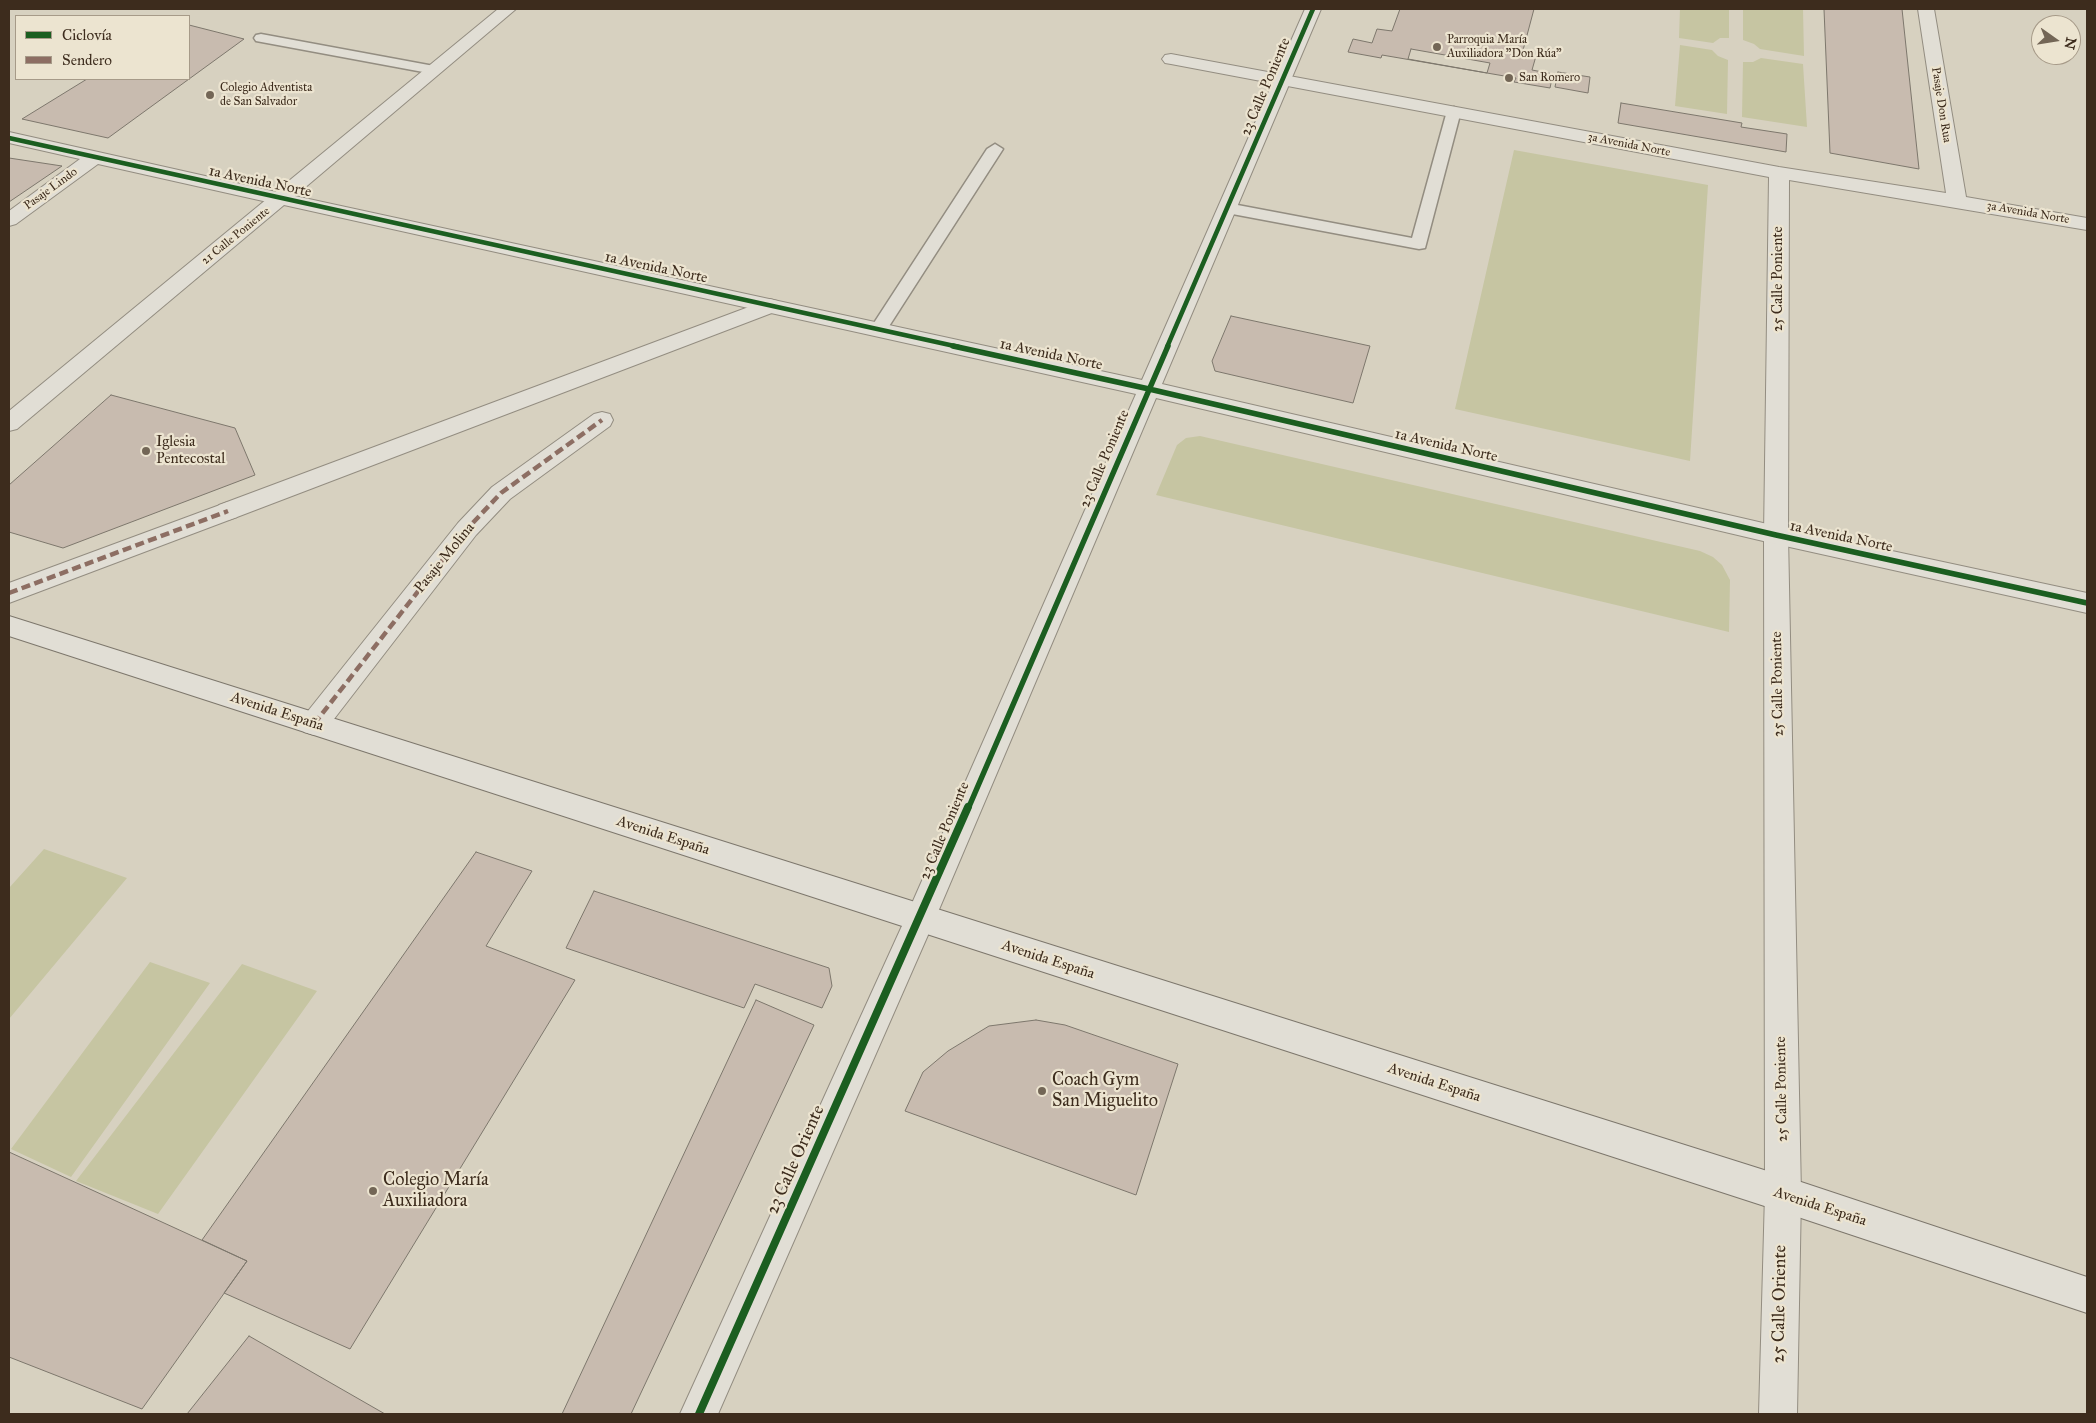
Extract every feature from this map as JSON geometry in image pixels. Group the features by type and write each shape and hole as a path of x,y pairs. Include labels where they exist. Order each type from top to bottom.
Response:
{"street":[{"name":"21 Calle Poniente","path":"9,423 508,9"},
{"name":"23 Calle Poniente","path":"920,919 1313,9"},
{"name":"Pasaje Don Rua","path":"1926,9 1957,200"},
{"name":"3a Avenida Norte","path":"1171,59 1779,173 1957,200 2087,224"},
{"name":"1a Avenida Norte","path":"9,138 1149,389 1776,535 2087,603"},
{"name":"Pasaje Lindo","path":"9,220 94,158"},
{"name":"25 Calle Poniente","path":"1779,173 1776,535 1783,1194"},
{"path":"9,593 770,306"},
{"name":"Pasaje Molina","path":"314,724 467,529 501,493 602,420"},
{"name":"Avenida España","path":"9,626 1783,1194 2087,1295"},
{"name":"23 Calle Oriente","path":"699,1414 920,919"},
{"name":"25 Calle Oriente","path":"1778,1414 1783,1194"}],"lane":[{"path":"261,38 434,70"},
{"path":"1227,208 1419,244 1454,111"},
{"path":"878,330 995,149"}],"green space":[{"path":"1680,9 1729,9 1729,38 1720,38 1713,43 1679,38"},
{"path":"1743,9 1803,9 1804,56 1760,49 1754,44 1743,40"},
{"path":"1680,45 1712,50 1718,56 1728,60 1727,114 1675,106"},
{"path":"1761,58 1803,64 1807,127 1742,117 1743,62 1753,62"},
{"path":"1514,150 1708,185 1690,461 1455,409"},
{"path":"1200,436 1700,551 1713,557 1722,565 1730,580 1729,632 1156,495 1177,445 1186,438"},
{"path":"44,849 127,878 9,1019 9,888"},
{"path":"150,962 210,983 71,1177 11,1149"},
{"path":"242,964 317,991 158,1214 76,1181"}],"building":[{"name":"Parroquia María Auxiliadora \"Don Rúa\"","path":"1400,9 1534,9 1522,54 1536,56 1532,70 1553,74 1550,88 1514,82 1516,78 1382,55 1381,58 1348,52 1353,39 1372,43 1377,29 1392,31"},
{"path":"1824,9 1902,9 1919,169 1830,153"},
{"path":"190,25 244,39 190,78"},
{"path":"1411,49 1490,63 1487,73 1408,59"},
{"path":"1558,72 1590,77 1588,93 1555,87"},
{"path":"85,80 188,80 108,138 22,119"},
{"path":"1621,103 1742,123 1741,127 1787,134 1786,152 1618,123"},
{"path":"9,158 62,166 9,202"},
{"path":"1231,316 1370,346 1353,403 1215,371 1212,361"},
{"name":"Iglesia Pentecostal","path":"111,395 235,428 255,475 63,548 9,532 9,485"},
{"path":"476,852 532,871 486,946 575,980 350,1349 224,1293 247,1261 202,1240"},
{"path":"594,891 829,968 832,986 822,1008 755,984 744,1008 566,948"},
{"path":"756,1000 814,1025 631,1414 562,1414"},
{"name":"Coach Gym San Miguelito","path":"1036,1020 1065,1025 1178,1064 1136,1195 905,1111 923,1072 948,1051 989,1026"},
{"path":"9,1152 247,1261 142,1409 9,1357"},
{"path":"249,1336 385,1414 187,1414"}],"marked path":[{"path":"314,724 467,529 501,493 602,420"},
{"path":"9,593 228,511"}],"cycle path":[{"path":"699,1414 920,919 1313,9"},
{"path":"9,138 1149,389 1776,535 2087,603"}],"place":[{"name":"Parroquia María Auxiliadora \"Don Rúa\"","path":"1437,47"},
{"name":"San Romero","path":"1509,78"},
{"name":"Colegio Adventista de San Salvador","path":"210,95"},
{"name":"Iglesia Pentecostal","path":"146,451"},
{"name":"Coach Gym San Miguelito","path":"1042,1091"},
{"name":"Colegio María Auxiliadora","path":"373,1191"}]}
